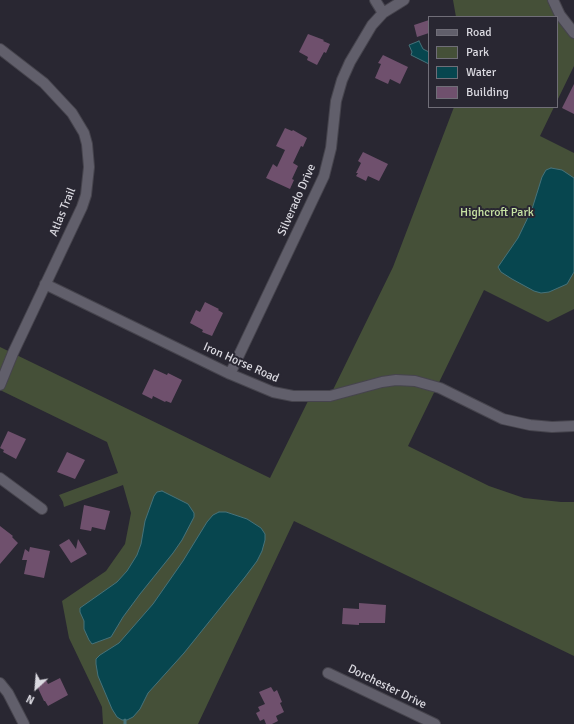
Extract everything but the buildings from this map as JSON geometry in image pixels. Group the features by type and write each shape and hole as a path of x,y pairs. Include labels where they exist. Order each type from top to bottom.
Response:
{"street":[{"path":"375,0 383,13"},
{"name":"Silverado Drive","path":"230,374 324,176 328,161 336,101 342,80 350,62 372,25 383,13 404,0"},
{"path":"553,0 560,15 574,33"},
{"name":"Atlas Trail","path":"0,49 28,69 72,113 80,126 87,144 89,172 85,200 13,353 0,385"},
{"name":"Iron Horse Road","path":"45,284 230,374 273,392 293,396 330,396 382,382 402,380 415,381 440,388 503,419 530,425 552,427 574,426"},
{"path":"0,478 42,509"},
{"name":"Dorchester Drive","path":"328,673 435,724"},
{"path":"0,683 8,692 24,724"}],"green space":[{"path":"453,0 553,0 574,33 574,66 558,99 558,16 456,16"},
{"name":"Highcroft Park","path":"454,108 554,108 540,136 574,153 574,309 548,322 484,290 408,446 489,486 524,498 574,502 574,656 294,521 198,724 103,724 102,707 69,638 62,601 106,571 125,544 131,513 123,485 64,507 59,495 118,473 107,442 0,390 0,347 270,478 310,397 330,396 393,267"}],"water":[{"path":"419,41 423,49 428,52 428,64 411,55 412,52 409,45"},
{"path":"551,168 562,170 574,178 574,272 567,284 549,292 541,293 534,291 512,279 501,272 498,267 518,238 532,209 542,177 546,170"},
{"path":"162,491 188,504 194,513 194,517 182,540 123,617 111,637 92,644 84,629 84,621 80,608 117,582 127,571 137,555 141,544 145,521 154,496 157,492"},
{"path":"219,512 226,512 247,519 261,528 265,534 262,551 257,561 245,577 184,653 148,693 140,709 133,717 127,720 122,720 117,717 112,709 98,676 96,659 119,643 153,604 183,561 207,522 213,515"}]}
